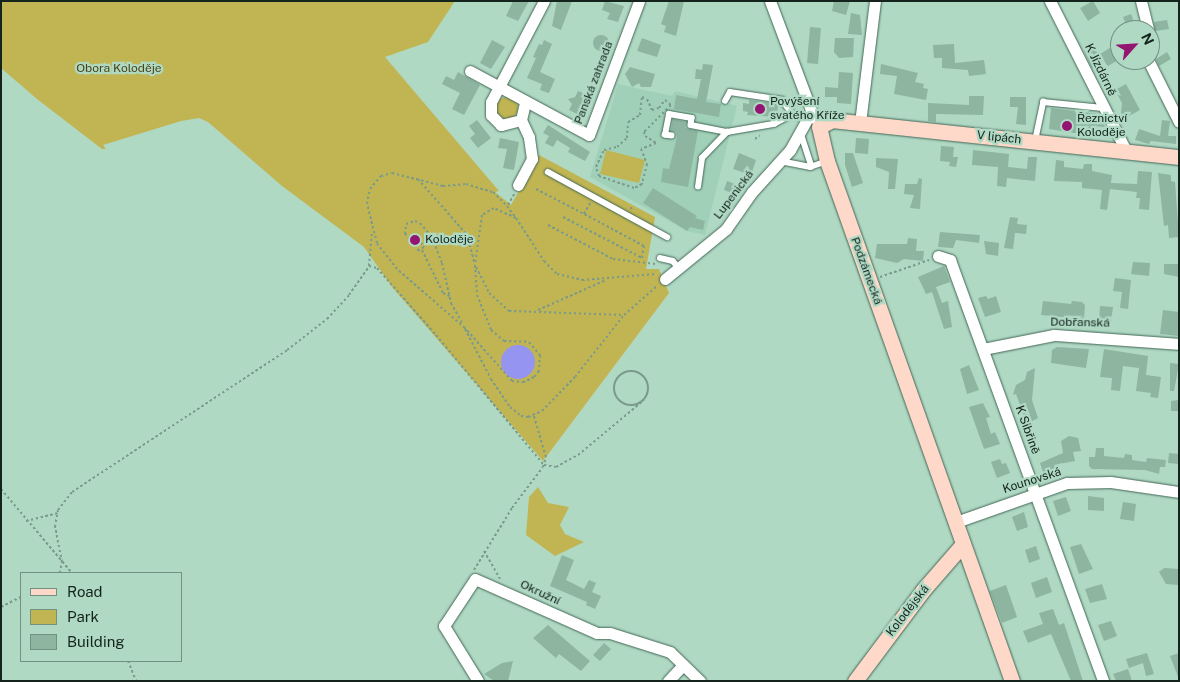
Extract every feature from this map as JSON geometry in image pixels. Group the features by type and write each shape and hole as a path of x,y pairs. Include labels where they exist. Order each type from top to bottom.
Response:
{"street":[{"path":"521,120 507,126 495,121 490,109 497,86 544,1"},
{"name":"Panská zahrada","path":"470,71 589,135 639,1"},
{"name":"Podzámecká","path":"770,1 809,121 819,133 820,164 956,522 1012,681"},
{"path":"860,123 875,1"},
{"name":"K Jízdárně","path":"1050,1 1126,151"},
{"path":"1141,1 1146,20"},
{"path":"1153,70 1179,122"},
{"path":"518,185 532,159 528,137 521,120 525,102"},
{"name":"V lipách","path":"809,121 832,120 1179,157"},
{"name":"Lupenická","path":"665,279 726,229 778,160 790,150 809,121"},
{"name":"K Sibřině","path":"938,256 950,260 1104,681"},
{"name":"Dobřanská","path":"982,349 1054,335 1179,344"},
{"name":"Kounovská","path":"956,522 1035,493 1084,481 1179,492"},
{"name":"Kolodějská","path":"855,681 923,590 964,544"},
{"path":"478,580 474,579 444,626 478,681"},
{"name":"Okružní","path":"478,580 597,633 610,633 670,652 700,681"},
{"path":"668,681 683,665"}],"lane":[{"path":"725,101 730,92 782,100 793,114 809,121 820,164 778,160"},
{"path":"1035,141 1043,102 1103,108"},
{"path":"672,136 664,135 669,114 692,118 691,125 727,132 774,124 793,114"},
{"path":"698,187 702,158 727,132"},
{"path":"548,172 667,237"},
{"path":"660,258 673,261 679,269"}],"path":[{"path":"642,97 647,99 652,110 668,100 671,107 644,132 645,136 656,143 641,149 647,164 638,188 600,176 596,167 599,156 604,150 624,144 629,119 640,114 642,97"},
{"path":"60,572 62,562 55,527 58,513 82,484 271,361 327,318 349,295 369,266 372,234 367,204 374,181 392,172 443,186 466,184 481,187 507,206 544,261 557,274 582,280 679,269"},
{"path":"372,234 397,268 465,328 512,381 529,380 538,371 540,355 535,347 521,340 504,341 491,330 477,296 475,265 467,235 418,179"},
{"path":"507,206 518,185"},
{"path":"536,189 559,203 644,246 642,258 563,217"},
{"path":"584,214 593,197"},
{"path":"516,218 494,208 482,215 475,265 489,293 500,306 517,313 536,311 624,315"},
{"path":"422,250 416,250 405,234 406,224 411,221 420,223 432,237 442,263 449,296 491,379 510,407 521,416 534,416 575,377 624,315 665,279"},
{"path":"548,225 613,259 647,263"},
{"path":"415,234 422,241 422,250 442,293 449,296"},
{"path":"879,278 938,256"},
{"path":"369,266 377,268 436,335 544,465 556,467 578,454 644,400 649,392 645,377 632,370 619,376 614,390 618,399 631,406 644,400"},
{"path":"536,311 608,278"},
{"path":"478,580 473,572 484,551 544,465 546,457 534,416"},
{"path":"1,489 26,521 71,572"},
{"path":"26,521 58,513"},
{"path":"484,551 504,590"},
{"path":"1,607 20,598"},
{"path":"128,662 136,681"}],"shaded area":[{"path":"618,84 672,96 675,91 737,106 705,235 687,231 590,177"},
{"path":"518,345 525,346 530,350 534,355 534,369 530,374 525,378 518,379 511,378 506,374 502,369 501,362 502,355 506,350 511,346"}],"green space":[{"name":"Obora Koloděje","path":"1,1 455,1 428,42 385,57 499,191 495,192 511,205 539,155 655,217 646,269 659,269 669,293 543,461 392,287 364,247 282,186 208,122 199,118 181,121 103,145 106,149 102,149 37,99 1,68"},
{"path":"507,97 515,100 518,108 515,116 507,119 499,116 496,108 499,100"},
{"path":"606,150 645,160 639,183 600,174"},
{"path":"538,487 548,503 569,507 560,525 565,534 584,542 555,556 526,535 529,497"}],"building":[{"path":"513,1 529,1 518,21 506,16"},
{"path":"557,1 572,1 561,30 552,26"},
{"path":"605,1 624,6 618,22 607,19 610,13 602,10"},
{"path":"669,1 684,1 676,36 664,32 666,26 661,24"},
{"path":"834,1 850,1 846,15 832,11"},
{"path":"1093,1 1100,13 1088,21 1080,8"},
{"path":"851,13 860,15 862,35 848,34"},
{"path":"1131,14 1133,20 1124,20 1123,17"},
{"path":"1167,20 1169,29 1160,30 1160,21"},
{"path":"810,27 821,28 818,64 807,63"},
{"path":"598,35 604,35 609,40 607,49 598,51 593,46 593,40"},
{"path":"642,38 661,45 657,57 637,51"},
{"path":"835,38 854,38 853,57 839,58 834,52"},
{"path":"492,40 505,47 491,69 480,63"},
{"path":"544,40 552,44 540,72 555,79 549,93 540,90 542,84 527,78 536,58 533,57 539,44 542,45"},
{"path":"954,44 955,63 984,60 986,74 969,76 968,70 942,68 942,58 934,58 933,45"},
{"path":"1094,46 1097,53 1102,53 1110,48 1110,65 1108,66 1104,61 1092,68 1084,51"},
{"path":"1167,52 1171,59 1160,65 1160,56"},
{"path":"703,64 713,65 706,102 721,104 719,117 674,109 676,95 697,99 701,79 695,79 696,69 702,70"},
{"path":"881,64 918,73 915,82 924,84 923,88 928,89 926,100 894,94 897,76 880,74"},
{"path":"630,67 655,74 651,87 641,87 639,83 632,87 625,74"},
{"path":"458,72 480,85 464,115 452,109 460,93 442,84 446,76 454,80"},
{"path":"839,72 853,73 851,104 837,103 837,97 825,97 825,87 838,88"},
{"path":"1126,84 1140,110 1127,117 1121,113 1122,103 1115,90"},
{"path":"578,91 588,95 579,115 569,110 572,104 568,99 575,97"},
{"path":"969,96 984,96 983,115 936,114 936,122 928,121 928,103 969,105"},
{"path":"1010,97 1026,97 1026,125 1016,124 1018,107 1010,107"},
{"name":"Povýšení svatého Kříže","path":"749,100 778,104 777,117 747,115 748,112 743,111 743,103 749,104"},
{"path":"1051,108 1098,114 1105,127 1091,126 1090,134 1087,135 1049,129"},
{"path":"673,119 686,122 685,128 698,131 688,187 661,182 663,168 669,169 677,137 676,132 671,131"},
{"path":"477,120 491,138 478,148 470,138 475,134 469,126"},
{"path":"1162,120 1170,121 1168,136 1176,136 1176,144 1151,141 1149,144 1135,140 1139,129 1160,136"},
{"path":"548,125 590,152 585,161 568,152 570,148 557,140 553,147 545,143 549,136 543,133"},
{"path":"500,138 519,142 514,170 503,168 507,149 498,148"},
{"path":"856,138 869,139 868,154 855,153"},
{"path":"941,146 954,147 953,157 958,157 956,167 949,166 950,162 940,161"},
{"path":"973,150 1009,154 1008,167 1027,169 1028,157 1037,157 1035,181 1007,178 1006,187 997,186 998,167 972,165"},
{"path":"739,153 756,160 751,175 733,169"},
{"path":"845,153 853,153 863,183 852,187 845,165"},
{"path":"876,158 898,159 895,189 888,189 889,172 876,167"},
{"path":"1056,160 1064,161 1064,167 1083,169 1084,164 1092,164 1092,171 1112,175 1111,183 1137,184 1138,171 1152,172 1149,210 1139,209 1140,198 1136,198 1137,192 1110,189 1107,210 1100,209 1102,190 1082,188 1082,182 1054,181"},
{"path":"1158,173 1171,175 1171,181 1175,182 1179,237 1169,238 1168,225 1164,226"},
{"path":"919,178 922,179 920,209 910,208 914,195 904,194 905,184 917,184"},
{"path":"727,181 745,188 740,196 724,190"},
{"path":"653,188 697,216 695,218 705,221 703,230 690,227 687,231 643,203"},
{"path":"1010,217 1018,218 1017,224 1027,225 1026,234 1015,233 1013,249 1004,248"},
{"path":"940,232 980,235 979,243 956,240 953,248 938,247"},
{"path":"908,238 917,239 916,251 924,251 923,261 904,259 897,263 875,258 877,244 907,244"},
{"path":"984,241 999,243 998,256 986,254"},
{"path":"1133,262 1150,263 1149,276 1131,274"},
{"path":"1164,264 1179,264 1179,277 1164,274"},
{"path":"944,266 950,282 936,287 942,303 948,301 952,327 944,329 932,292 926,294 918,277"},
{"path":"1115,278 1131,280 1128,309 1120,308 1122,292 1113,291"},
{"path":"986,296 988,299 996,296 1001,312 985,317 978,298"},
{"path":"1043,301 1071,304 1072,301 1082,302 1085,305 1084,319 1041,315"},
{"path":"1100,306 1113,307 1111,322 1099,321"},
{"path":"1163,310 1179,312 1179,336 1160,334"},
{"path":"1057,347 1089,349 1086,368 1051,363 1052,350"},
{"path":"1104,349 1148,356 1146,375 1161,377 1158,398 1150,397 1151,393 1136,391 1139,368 1123,366 1120,391 1111,390 1112,378 1100,377"},
{"path":"1170,363 1179,364 1174,391 1170,391"},
{"path":"969,365 979,390 967,394 960,369"},
{"path":"1035,368 1032,400 1038,418 1027,424 1016,394 1013,395 1016,385 1025,380 1027,372"},
{"path":"1179,400 1179,411 1171,411 1171,401"},
{"path":"983,403 990,417 986,418 991,434 995,432 1000,444 984,449 969,407"},
{"path":"1069,436 1078,438 1081,451 1073,452 1075,461 1054,465 1056,471 1044,475 1040,463 1063,453 1061,441"},
{"path":"1096,448 1104,448 1104,456 1124,458 1125,454 1132,455 1132,460 1146,462 1147,458 1166,460 1165,467 1160,467 1159,474 1145,470 1092,469 1089,466 1089,457 1095,457"},
{"path":"1169,453 1179,454 1179,464 1168,463"},
{"path":"1000,459 1002,464 1006,463 1010,473 997,478 991,462"},
{"path":"1088,496 1104,498 1104,511 1088,510"},
{"path":"1066,497 1071,511 1058,516 1053,501"},
{"path":"1123,502 1136,504 1134,521 1120,519"},
{"path":"1024,512 1028,527 1017,531 1012,517"},
{"path":"1081,544 1093,569 1079,574 1070,547"},
{"path":"1036,546 1040,559 1029,563 1025,550"},
{"path":"562,555 574,560 566,580 584,589 589,580 596,583 592,592 601,596 595,609 586,605 587,602 550,586"},
{"path":"1164,568 1179,569 1179,585 1166,584 1159,572"},
{"path":"1047,577 1052,592 1036,598 1031,583"},
{"path":"1102,584 1107,599 1090,603 1085,589"},
{"path":"1006,585 1017,617 1002,623 990,591"},
{"path":"1053,609 1059,625 1064,623 1083,681 1071,681 1051,634 1028,643 1023,631 1043,624 1039,613"},
{"path":"1111,621 1117,636 1104,641 1098,625"},
{"path":"548,625 590,661 581,671 559,654 556,658 533,638"},
{"path":"604,643 611,649 600,661 593,655"},
{"path":"1147,653 1154,674 1146,676 1143,663 1129,668 1126,659"},
{"path":"1179,653 1179,677 1178,677 1170,656"},
{"path":"513,661 508,681 494,681 484,674 502,663"},
{"path":"1128,669 1132,681 1116,681 1113,674"}],"place":[{"name":"Povýšení svatého Kříže","path":"760,109"},
{"name":"Řeznictví Koloděje","path":"1067,126"},
{"name":"Koloděje","path":"415,240"}]}
